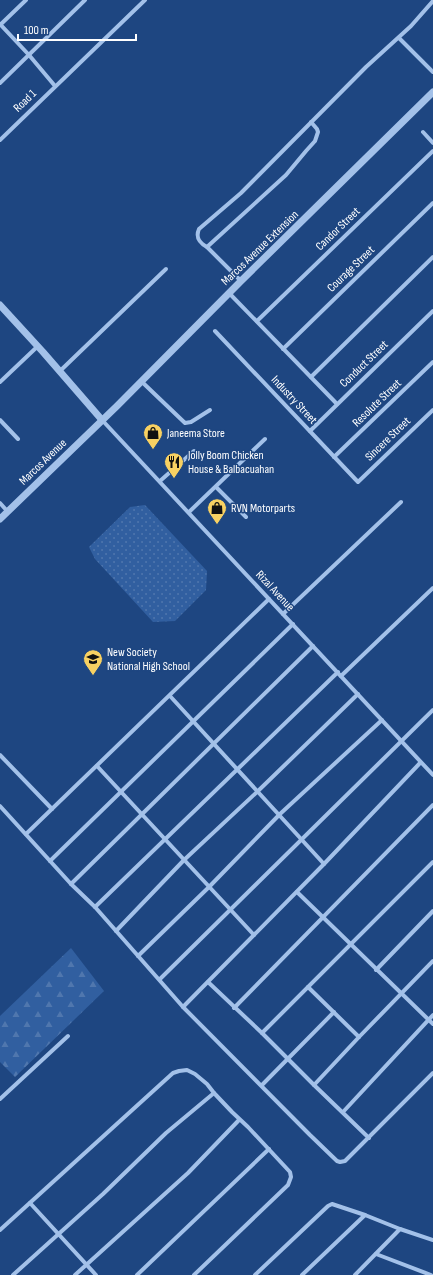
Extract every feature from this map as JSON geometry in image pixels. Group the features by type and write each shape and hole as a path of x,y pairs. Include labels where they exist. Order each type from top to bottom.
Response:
{"street":[{"path":"26,0 0,25 29,55 55,86"},
{"path":"0,83 86,0"},
{"name":"Road 1","path":"0,140 145,0"},
{"path":"241,281 207,247 202,244 197,237 199,230 241,193 377,57 399,38 433,1"},
{"path":"399,38 433,72"},
{"name":"Marcos Avenue Extension","path":"102,420 433,92"},
{"path":"207,247 286,175 306,151 315,140 318,132 311,122"},
{"path":"423,132 433,143"},
{"name":"Candor Street","path":"257,321 433,151"},
{"name":"Courage Street","path":"283,349 433,203"},
{"path":"311,377 433,257"},
{"path":"60,371 166,269"},
{"path":"229,293 337,404"},
{"path":"0,305 38,346 102,420"},
{"name":"Conduct Street","path":"310,431 433,311"},
{"name":"Industry Street","path":"215,331 358,482"},
{"path":"0,382 38,346"},
{"name":"Resolute Street","path":"334,457 433,362"},
{"path":"141,381 185,422 191,422 210,410"},
{"name":"Sincere Street","path":"358,482 433,410"},
{"path":"0,420 18,439"},
{"name":"Rizal Avenue","path":"102,420 358,694 420,763 433,775"},
{"name":"Marcos Avenue","path":"0,519 102,420"},
{"path":"189,512 265,439"},
{"path":"160,481 194,451"},
{"path":"216,487 246,517"},
{"path":"283,614 401,502"},
{"path":"0,503 8,512"},
{"path":"95,907 238,769 433,588"},
{"path":"26,834 269,599"},
{"path":"50,861 293,624"},
{"path":"71,884 313,646"},
{"path":"116,931 184,860 358,694"},
{"path":"170,696 280,814 324,864"},
{"path":"160,979 433,710"},
{"path":"138,956 209,887 280,814 382,720"},
{"path":"0,756 52,809"},
{"path":"183,1007 297,892 420,763"},
{"path":"96,766 254,935"},
{"path":"234,1008 433,805"},
{"path":"0,806 71,884 95,907 160,979 183,1007 310,1135 340,1162 345,1161 433,1073"},
{"path":"262,1033 433,862"},
{"path":"297,892 433,1024"},
{"path":"376,970 433,911"},
{"path":"314,1085 433,961"},
{"path":"208,982 369,1138"},
{"path":"308,987 359,1037"},
{"path":"262,1086 334,1012"},
{"path":"343,1112 433,1014"},
{"path":"0,1099 68,1036"},
{"path":"0,1230 173,1073 187,1070 195,1074 207,1084 239,1120 248,1127 290,1172 291,1177 288,1185 194,1275"},
{"path":"13,1275 103,1194 166,1133 214,1093"},
{"path":"75,1275 188,1173 239,1120"},
{"path":"137,1275 269,1149"},
{"path":"30,1203 96,1275"},
{"path":"255,1275 331,1204 334,1203 400,1229 433,1240"},
{"path":"302,1275 366,1215"},
{"path":"355,1275 400,1229"},
{"path":"376,1254 431,1275 433,1272"}],"green space":[{"path":"145,505 207,571 206,590 175,621 153,622 95,559 89,547 130,507"},
{"path":"71,948 104,991 15,1077 0,1062 0,1016"}],"place":[{"name":"Janeema Store","path":"153,450"},
{"name":"Jolly Boom Chicken House & Balbacuahan","path":"174,479"},
{"name":"RVN Motorparts","path":"217,525"},
{"name":"New Society National High School","path":"93,676"}]}
